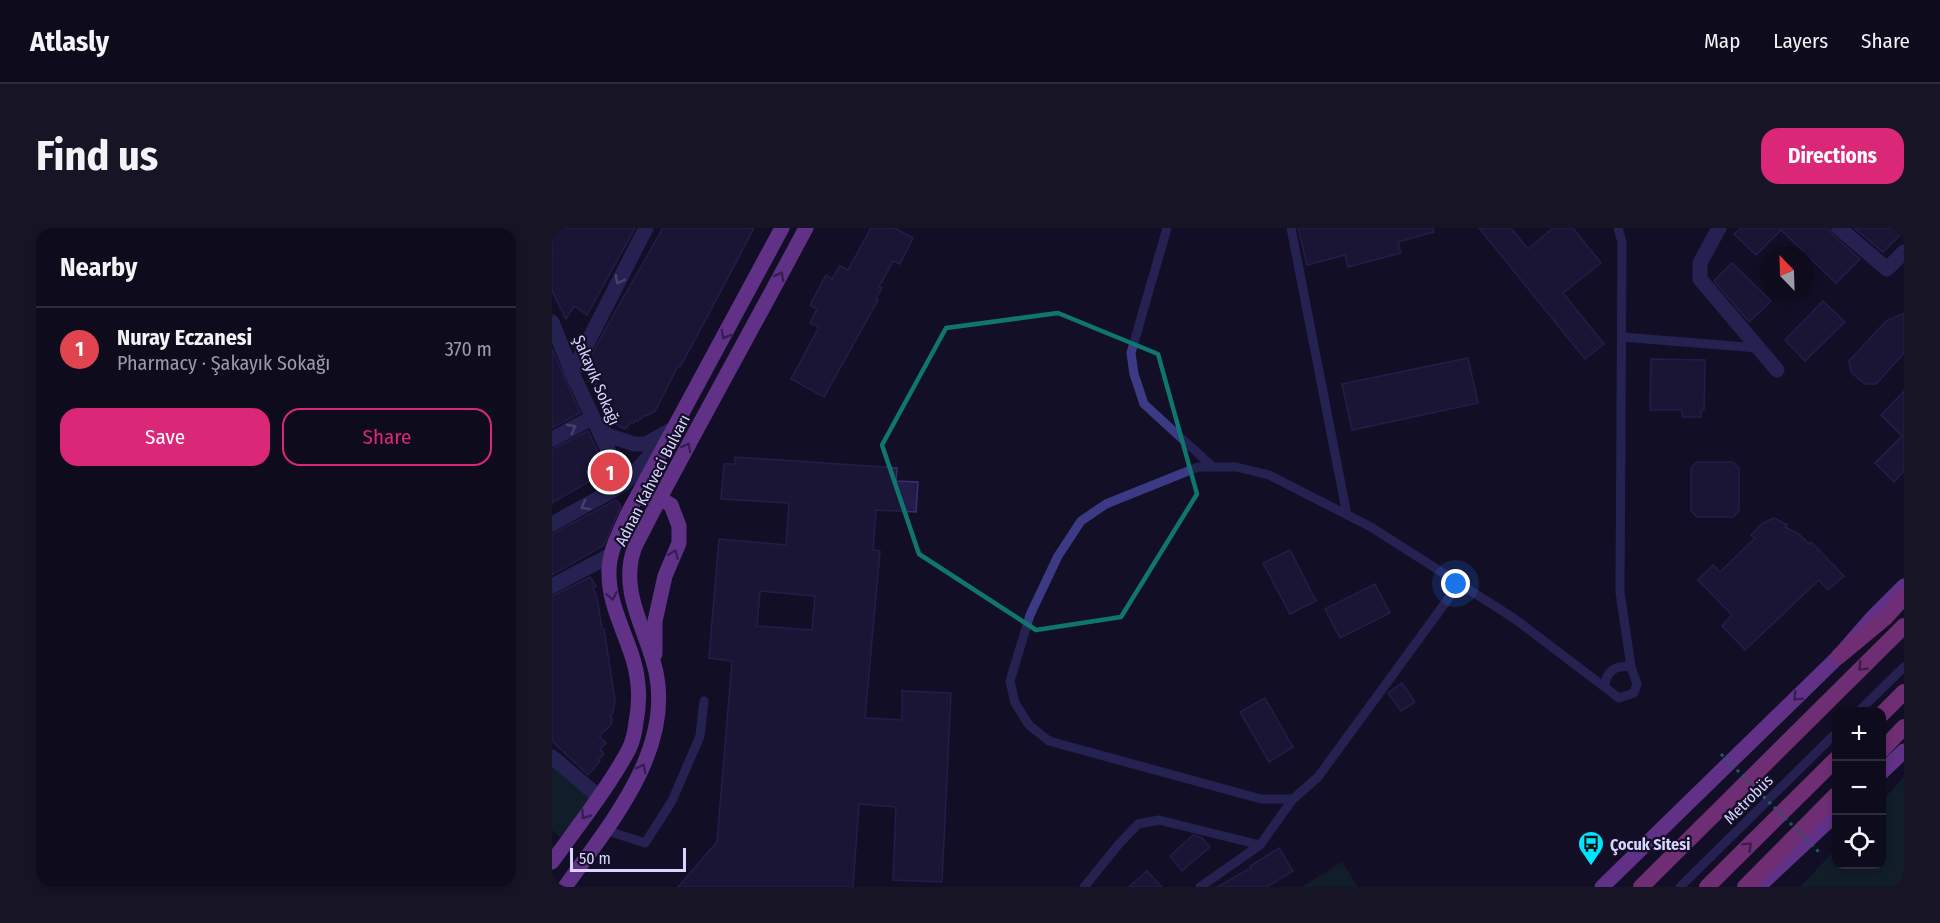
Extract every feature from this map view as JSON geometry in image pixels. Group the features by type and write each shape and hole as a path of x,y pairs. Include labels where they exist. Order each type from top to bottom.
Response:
{"highway":[{"path":"1839,656 1886,617 1904,597"},
{"path":"1641,887 1904,626"},
{"path":"1886,709 1904,692"},
{"path":"1886,745 1904,727"},
{"path":"1707,887 1834,761"},
{"path":"1745,887 1832,799"}],"main road":[{"name":"Adnan Kahveci Bulvarı","path":"552,862 630,747 636,722 637,679 633,660 616,614 610,587 611,555 627,515 782,228"},
{"name":"Adnan Kahveci Bulvarı","path":"565,887 606,830 639,774 649,754 656,730 659,708 656,672 633,606 629,576 634,549 659,498 806,228"},
{"path":"627,515 636,502 644,498 659,498 670,505 679,526 679,543 665,576 655,621 656,672"},
{"path":"1602,887 1839,656 1873,616 1904,586"},
{"path":"1886,767 1904,751"},
{"path":"1758,887 1835,815"}],"street":[{"path":"572,373 646,228"},
{"path":"1719,228 1700,263 1700,279 1777,370"},
{"path":"1839,228 1887,269 1904,252"},
{"name":"Şakayık Sokağı","path":"553,328 621,486 634,497 627,515"},
{"path":"552,439 592,418 607,435 634,444 646,444 675,428"},
{"path":"552,524 621,486 675,428"},
{"path":"552,586 611,555"},
{"path":"552,757 598,796"}],"lane":[{"path":"1167,228 1131,352 1134,374 1144,404 1213,467"},
{"path":"1291,228 1347,515"},
{"path":"1618,228 1622,242"},
{"path":"1293,799 1261,799 1049,741 1029,725 1015,704 1010,681 1030,615 1058,556 1081,521 1106,504 1198,467 1236,467 1269,475 1371,527 1515,619 1619,698 1634,693 1637,684 1631,667 1620,592 1623,228"},
{"path":"1622,337 1758,348"},
{"path":"1200,887 1260,845 1293,799 1318,777 1459,584"},
{"path":"1605,687 1605,679 1612,670 1617,667 1631,667"},
{"path":"1862,707 1904,667"},
{"path":"606,830 645,843 672,801 700,736 704,701"},
{"name":"Metrobüs","path":"1680,887 1832,737"},
{"path":"1084,887 1138,824 1159,820 1260,845"}],"path":[{"path":"1721,754 1820,852"}],"highlighted area":[{"path":"1058,313 1158,354 1197,494 1121,617 1036,630 919,554 882,445 946,328"}],"green space":[{"path":"552,766 592,799 560,837 552,830"},
{"path":"1904,777 1904,887 1800,887 1832,853 1832,869 1886,869 1886,797"},
{"path":"1342,862 1358,887 1302,887"}],"building":[{"path":"552,228 635,228 587,315 574,306 566,319 552,291"},
{"path":"663,228 754,228 655,411 638,421 635,420 634,423 631,422 625,429 612,422 613,419 609,417 613,409 604,400 586,366"},
{"path":"871,228 895,228 913,238 900,264 893,261 879,287 882,288 876,299 878,300 824,397 791,379 819,327 810,323 817,309 810,305 826,275 832,279 840,266 848,270"},
{"path":"1298,228 1433,228 1434,232 1398,242 1401,253 1348,267 1345,255 1307,265"},
{"path":"1479,228 1511,228 1528,249 1553,228 1573,228 1601,263 1563,293 1604,344 1585,359"},
{"path":"1741,228 1829,228 1833,235 1860,259 1836,283 1814,262 1814,246 1798,246 1781,230 1765,246 1760,246 1760,251 1756,255 1734,234"},
{"path":"1854,228 1904,228 1904,231 1883,252"},
{"path":"1732,263 1760,290 1760,300 1771,301 1749,322 1714,281"},
{"path":"1823,301 1845,322 1805,361 1785,340"},
{"path":"1904,313 1904,353 1876,384 1865,384 1851,372 1849,361 1886,321"},
{"path":"552,349 580,413 552,428"},
{"path":"1468,358 1478,403 1352,430 1342,384"},
{"path":"1651,359 1705,360 1704,410 1701,410 1701,417 1682,417 1682,410 1650,410"},
{"path":"1904,391 1904,471 1894,482 1875,463 1902,436 1881,415"},
{"path":"588,431 607,471 552,503 552,449"},
{"path":"735,457 897,468 896,481 918,482 916,512 876,510 873,550 880,551 865,718 902,720 902,691 951,693 942,882 893,880 896,807 859,804 853,887 678,887 717,842 732,661 709,658 719,539 786,545 789,503 721,499 724,464 735,464","holes":["760,591 815,596 812,630 757,626"]},
{"path":"1697,462 1733,462 1739,468 1739,511 1733,517 1697,517 1691,511 1691,468"},
{"path":"616,500 621,506 604,545 552,575 552,534"},
{"path":"1774,518 1787,525 1785,527 1799,534 1809,544 1811,542 1844,576 1828,590 1819,580 1745,650 1722,626 1732,615 1698,580 1713,565 1720,572 1755,538 1751,535 1763,523"},
{"path":"1290,550 1316,601 1290,614 1263,563"},
{"path":"590,577 596,586 593,588 597,597 602,629 604,629 615,700 613,713 610,716 611,725 599,736 606,743 600,749 604,754 588,775 552,741 552,596"},
{"path":"1375,584 1390,613 1340,638 1325,609"},
{"path":"1402,683 1415,702 1401,711 1388,693"},
{"path":"1265,698 1293,747 1269,762 1240,712"},
{"path":"1193,835 1202,838 1210,847 1182,871 1170,856"},
{"path":"1279,848 1293,871 1267,887 1217,887 1251,868 1250,866"},
{"path":"1147,871 1162,887 1129,887"}],"place":[{"name":"Nuray Eczanesi","path":"610,472"},
{"name":"Çocuk Sitesi","path":"1591,867"}]}
